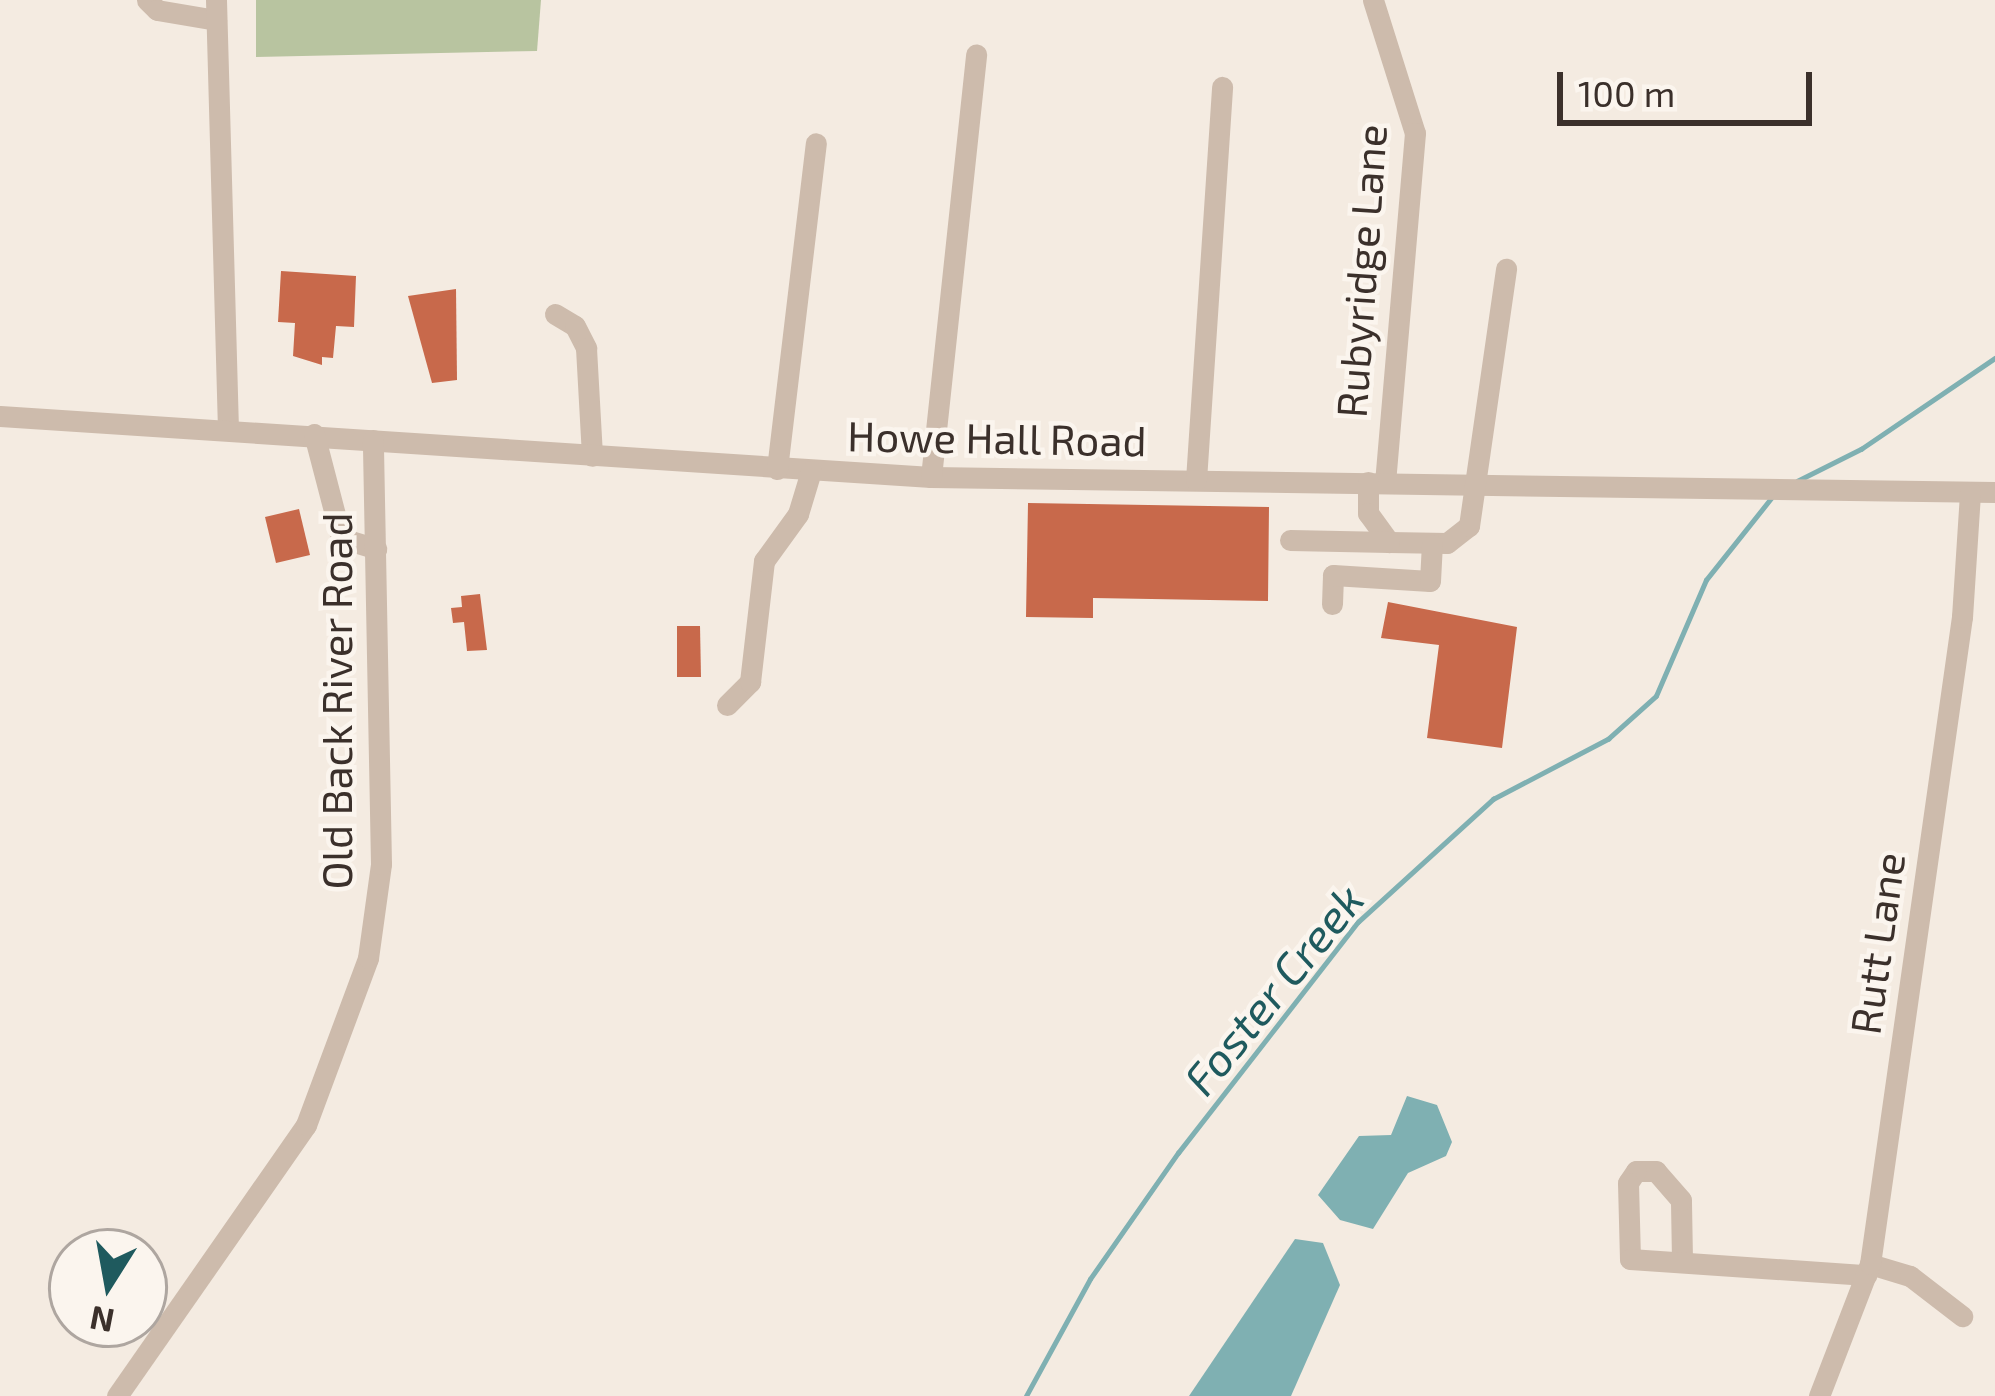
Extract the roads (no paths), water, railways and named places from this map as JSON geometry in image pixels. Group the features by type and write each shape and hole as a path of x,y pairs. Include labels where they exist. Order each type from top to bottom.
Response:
{"street":[{"path":"147,0 157,10 216,10 228,427"},
{"name":"Rubyridge Lane","path":"1373,0 1415,133 1377,482"},
{"path":"931,477 976,54"},
{"path":"1196,480 1222,87"},
{"path":"777,469 816,142"},
{"path":"1290,540 1432,545 1469,526 1506,269"},
{"path":"555,314 575,326 586,348 592,456"},
{"name":"Howe Hall Road","path":"0,416 228,427 931,477 1995,492"},
{"path":"314,434 346,545 376,549"},
{"name":"Old Back River Road","path":"117,1396 283,1162 345,1037 368,958 381,864 373,440"},
{"path":"727,705 750,682 764,561 798,514 811,471"},
{"path":"1377,482 1368,513 1390,542"},
{"name":"Rutt Lane","path":"1819,1396 1868,1270 1962,617 1970,492"},
{"path":"331,501 375,498"},
{"path":"1332,604 1333,575 1430,581 1432,545"},
{"path":"1682,1260 1910,1276 1963,1316"}],"water":[{"path":"1407,1096 1437,1105 1452,1142 1446,1156 1408,1173 1373,1229 1340,1220 1318,1195 1359,1136 1391,1135"},
{"path":"1295,1239 1323,1243 1340,1285 1291,1396 1189,1396"}],"waterway":[{"name":"Foster Creek","path":"1797,481 1861,449 1995,358"},
{"name":"Foster Creek","path":"1026,1396 1090,1279 1178,1153 1358,922 1493,799 1608,739 1656,696 1706,580 1772,497"}]}
